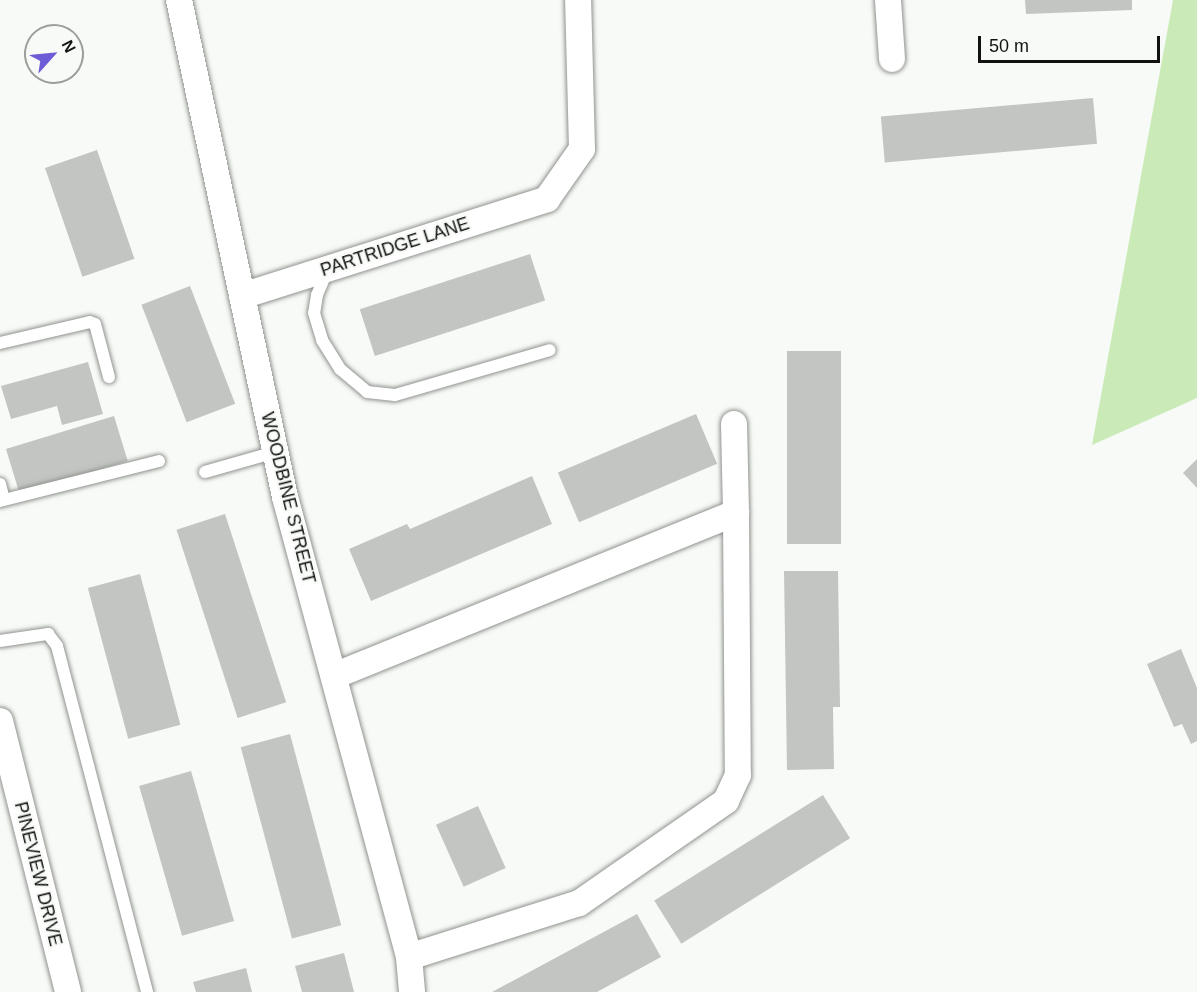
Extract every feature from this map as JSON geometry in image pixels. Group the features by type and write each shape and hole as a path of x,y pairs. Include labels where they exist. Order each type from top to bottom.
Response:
{"street":[{"name":"WOODBINE STREET","path":"179,0 275,452 409,957 412,992"},
{"name":"PARTRIDGE LANE","path":"242,296 547,199 582,149 578,0"},
{"path":"888,0 892,59"},
{"path":"409,957 579,903 726,801 738,775 734,424"},
{"path":"334,676 736,513"},
{"name":"PINEVIEW DRIVE","path":"0,721 68,992"}],"lane":[{"path":"329,268 317,295 314,313 322,340 340,369 367,392 395,395 550,350"},
{"path":"0,343 90,321 95,324 109,377"},
{"path":"205,472 275,452"},
{"path":"0,484 2,500 159,461"},
{"path":"0,640 32,633 48,634 57,645 147,992"}],"green space":[{"path":"1173,0 1197,0 1197,398 1092,445"}],"building":[{"path":"1025,0 1132,0 1132,10 1026,14"},
{"path":"1093,98 1097,144 885,162 881,117"},
{"path":"97,150 134,259 82,277 45,168"},
{"path":"530,254 545,301 375,356 360,309"},
{"path":"190,286 235,404 187,422 141,305"},
{"path":"787,351 841,351 841,544 787,544"},
{"path":"88,362 103,414 62,425 57,406 11,419 1,386"},
{"path":"696,414 717,464 579,522 558,473"},
{"path":"114,416 128,461 20,494 6,449"},
{"path":"1197,459 1197,488 1183,473"},
{"path":"532,476 552,524 371,601 349,549 407,524 410,529"},
{"path":"225,514 286,702 238,718 176,530"},
{"path":"784,571 838,571 840,707 833,707 834,769 787,770"},
{"path":"140,574 180,725 128,739 88,588"},
{"path":"1181,649 1197,688 1197,741 1191,744 1182,724 1174,727 1147,664"},
{"path":"290,734 341,925 292,938 241,747"},
{"path":"191,771 234,921 182,936 139,786"},
{"path":"823,795 850,838 681,944 654,900"},
{"path":"478,806 506,868 464,887 436,825"},
{"path":"637,914 661,957 597,992 492,992"},
{"path":"344,953 354,992 302,992 295,966"},
{"path":"246,968 252,992 196,992 193,982"}]}
